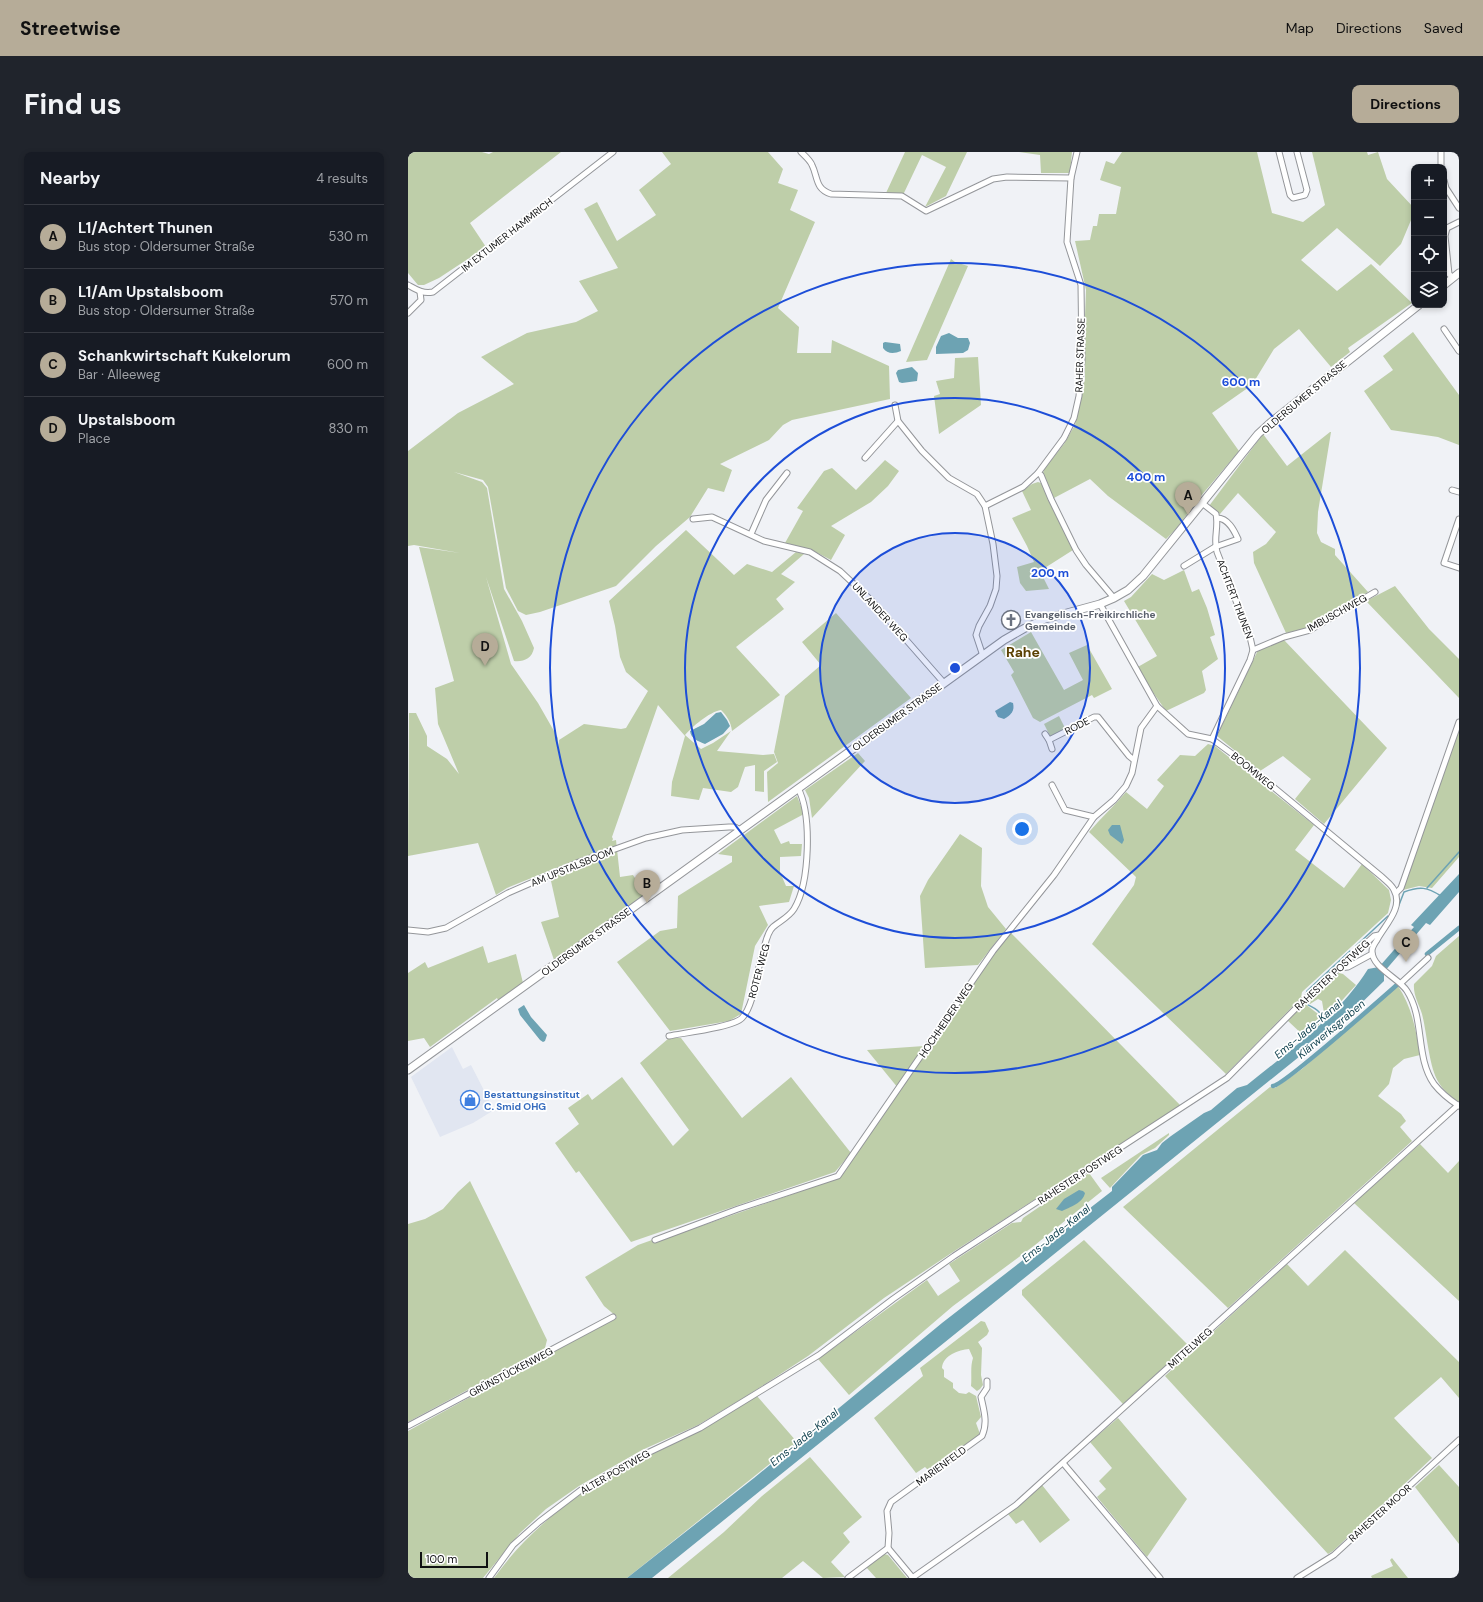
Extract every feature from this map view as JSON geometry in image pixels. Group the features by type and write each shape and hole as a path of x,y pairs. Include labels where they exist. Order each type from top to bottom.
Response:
{"main road":[{"path":"1447,282 1459,273"},
{"name":"OLDERSUMER STRASSE","path":"408,1070 982,656 1025,628 1045,619 1100,604 1128,590 1143,576 1258,434 1415,308"}],"street":[{"name":"IM EXTUMER HAMMRICH","path":"420,292 433,292 613,152"},
{"path":"801,152 813,165 820,186 825,192 831,194 902,196 926,211 993,179 1007,177 1071,178"},
{"name":"RAHER STRASSE","path":"985,506 1023,487 1038,473 1064,438 1074,418 1079,396 1082,360 1081,285 1068,242 1071,178 1077,152"},
{"path":"1279,152 1290,195 1293,198 1305,195 1307,190 1297,152"},
{"path":"1441,152 1441,164"},
{"path":"1447,190 1459,208"},
{"path":"1452,278 1448,274 1445,236 1447,228 1459,222"},
{"path":"408,285 420,292 421,300 408,313"},
{"path":"1444,329 1459,350"},
{"path":"895,405 898,421 922,451 949,478 977,494 985,506 993,544 997,576 996,589 990,606 979,626 976,635 982,656"},
{"path":"865,458 898,421"},
{"path":"751,534 766,500 787,473"},
{"path":"1038,473 1041,475 1051,499 1086,565 1114,598"},
{"path":"1452,490 1459,492"},
{"name":"ACHTERT THUNEN","path":"1202,503 1213,512 1217,518 1215,546 1221,565 1250,637 1253,650 1250,660 1212,739"},
{"name":"UNLANDER WEG","path":"693,519 712,517 764,540 810,552 840,571 872,601 944,683"},
{"name":"ACHTERT THUNEN","path":"1184,566 1215,546 1238,539 1234,528 1220,518 1217,518"},
{"path":"1459,519 1444,563 1459,568"},
{"name":"IMBUSCHWEG","path":"1253,650 1284,637 1310,630 1375,592"},
{"name":"BOOMWEG","path":"1100,604 1157,706 1188,734 1212,739 1242,761 1382,877 1394,888 1396,893"},
{"name":"HOCHHEIDER WEG","path":"654,1240 738,1209 838,1176 993,951 1054,875 1094,817 1114,800 1126,786 1132,773 1141,728 1157,706"},
{"name":"RODE","path":"1049,740 1094,717 1098,717 1129,756 1134,760"},
{"path":"1458,1106 1445,1096 1433,1083 1423,1054 1414,1004 1407,990 1401,983 1378,964 1372,954 1372,948 1390,919 1395,906 1396,893 1400,888 1459,722"},
{"path":"1045,734 1052,748"},
{"path":"1052,785 1065,810 1094,817"},
{"name":"ROTER WEG","path":"669,1036 722,1026 741,1020 749,1009 760,960 770,931 793,911 799,900 803,885 807,852 807,818 798,788"},
{"name":"AM UPSTALSBOOM","path":"410,930 428,932 446,928 508,893 579,862 646,838 682,830 735,827 740,830"},
{"name":"RAHESTER POSTWEG","path":"760,1392 819,1355 893,1299 954,1256 1227,1078 1305,999 1374,936 1379,935"},
{"path":"1338,968 1348,967 1372,954"},
{"path":"1401,983 1428,958"},
{"name":"MITTELWEG","path":"913,1578 1016,1505 1458,1106"},
{"name":"GRÜNSTÜCKENWEG","path":"408,1426 613,1317"},
{"name":"MARIENFELD","path":"888,1548 889,1533 887,1511 891,1502 982,1436 985,1428 985,1420 981,1397 987,1388 987,1381"},
{"name":"ALTER POSTWEG","path":"489,1578 513,1545 539,1522 581,1490 639,1458 700,1428 760,1392"},
{"name":"RAHESTER MOOR","path":"1296,1578 1334,1555 1459,1440"},
{"path":"1063,1463 1160,1578"},
{"path":"848,1578 888,1548 913,1578"}],"shaded area":[{"path":"452,1047 463,1069 471,1065 494,1110 473,1123 440,1137 411,1077"}],"green space":[{"path":"408,152 482,152 489,154 493,152 561,152 470,223 486,247 439,278 424,285 418,285 408,273"},
{"path":"662,152 768,152 783,169 778,183 798,190 790,210 815,222 778,308 799,327 797,353 831,353 832,340 889,366 890,399 792,420 783,425 769,440 720,464 732,470 724,492 708,488 690,517 656,546 616,586 540,612 526,615 518,611 506,588 488,487 483,480 454,472 482,482 487,488 504,589 522,621 534,648 533,652 527,659 514,661 486,577 511,664 538,703 558,738 558,748 559,740 584,724 621,729 626,728 648,691 626,672 620,657 609,601 686,530 734,575 747,564 772,572 796,552 804,554 781,574 795,582 776,599 784,609 736,647 780,695 732,731 728,719 721,710 716,711 706,717 685,735 701,749 731,731 717,751 763,755 774,754 777,762 764,771 764,792 755,791 755,765 745,767 738,787 731,792 703,788 699,800 671,796 672,782 685,736 658,705 612,837 612,841 616,840 620,877 633,875 646,895 554,960 541,922 559,917 549,872 561,866 507,888 496,895 478,843 408,856 409,713 416,713 427,736 427,746 447,759 459,774 438,724 435,688 454,681 419,547 460,553 414,545 408,546 408,451 458,413 514,384 481,357 527,333 576,322 598,311 579,281 618,268 584,209 597,202 617,241 656,215 639,190 671,164"},
{"path":"905,152 967,152 946,196 925,207 946,167 922,155 903,195 886,193"},
{"path":"1019,152 1072,152 1070,173 1041,173 1040,155"},
{"path":"1122,152 1257,152 1272,213 1303,222 1325,205 1312,152 1367,152 1368,155 1378,152 1387,179 1411,205 1411,220 1401,244 1380,266 1337,228 1301,260 1337,291 1371,264 1411,304 1348,348 1350,352 1331,367 1299,329 1274,349 1252,385 1212,413 1239,451 1195,503 1177,528 1166,539 1108,496 1090,479 1054,498 1043,474 1044,469 1064,444 1075,425 1085,378 1084,343 1086,290 1075,241 1090,240 1093,226 1097,226 1099,214 1116,214 1121,187 1100,180 1106,161 1114,164"},
{"path":"951,259 955,262 968,266 927,360 906,362"},
{"path":"1413,332 1459,395 1459,445 1438,437 1391,430 1364,391 1393,370 1383,356"},
{"path":"978,357 981,405 939,434 934,396 940,394 936,381 954,378 955,358"},
{"path":"1330,432 1318,512 1317,533 1321,542 1335,549 1335,555 1368,592 1313,627 1286,633 1254,563 1253,552 1266,544 1276,532 1238,493 1220,514 1209,506 1263,434 1287,466"},
{"path":"885,460 899,471 888,486 871,502 831,526 845,535 831,560 812,550 785,543 803,511 797,508 824,471 832,468 856,490"},
{"path":"1038,482 1041,483 1073,550 1040,571 1049,589 1026,591 1020,583 1017,567 1034,562 1012,518 1031,510 1022,491"},
{"path":"1184,570 1192,592 1199,589 1207,608 1215,635 1210,637 1218,659 1202,671 1206,690 1204,693 1166,711 1136,668 1157,656 1124,601 1131,597 1152,574 1164,580"},
{"path":"1395,586 1429,629 1459,659 1459,698 1366,601"},
{"path":"836,613 911,698 768,802 767,772 778,763 774,752 785,696 821,665 802,642"},
{"path":"1031,632 1064,690 1083,680 1069,653 1087,645 1112,689 1094,698 1092,695 1040,722 1033,718 1011,675 1014,672 1001,650"},
{"path":"1284,640 1387,748 1324,824 1295,799 1311,779 1283,756 1260,771 1217,736 1259,648"},
{"path":"1059,716 1066,730 1051,738 1044,724"},
{"path":"1459,730 1459,857 1432,888 1419,886 1403,890"},
{"path":"1208,744 1215,746 1314,825 1295,850 1344,888 1362,864 1389,890 1391,900 1388,913 1302,992 1301,998 1226,1074 1092,944 1134,885 1136,877 1089,832 1126,792 1147,809 1164,786 1157,780 1180,755 1195,756"},
{"path":"858,753 865,761 812,818 809,798 805,790"},
{"path":"797,796 804,814 774,830 781,844 789,841 790,844 802,844 801,856 780,857 780,872 786,886 794,886 789,902 759,906 768,925 755,946 741,1014 729,1021 670,1031 617,962 660,931 677,928 678,896 732,862 732,856 718,854"},
{"path":"960,834 982,848 981,886 988,907 1006,929 978,965 925,968 920,896 928,880"},
{"path":"1011,933 1181,1106 956,1250 884,1298 808,1356 745,1397 698,1425 642,1450 579,1486 546,1509 520,1533 483,1578 408,1578 408,1431 617,1317 604,1306 585,1277 638,1245 652,1240 655,1242 839,1178 994,952"},
{"path":"1459,936 1459,1103 1443,1089 1436,1077 1422,1014 1415,996 1414,984 1432,966 1436,956"},
{"path":"483,946 488,963 516,954 523,983 498,1000 497,998 430,1047 424,1038 408,1041 408,973 425,962 428,968"},
{"path":"1339,973 1343,974 1356,985 1325,1019 1322,1001 1318,999 1310,1004 1308,1002 1322,986"},
{"path":"1398,986 1410,1010 1420,1055 1404,1059 1393,1068 1389,1084 1378,1096 1401,1114 1406,1121 1400,1127 1412,1141 1228,1308 1123,1207 1270,1087 1275,1088 1302,1069"},
{"path":"1304,1003 1318,1014 1319,1025 1304,1036 1287,1020"},
{"path":"669,1038 681,1038 742,1118 791,1077 851,1153 835,1172 631,1242 579,1171 576,1173 555,1143 579,1124 568,1108 588,1094 592,1100 622,1077 673,1146 689,1130 640,1063"},
{"path":"924,1046 898,1088 867,1050"},
{"path":"1169,1133 1169,1135 1155,1148 1141,1155 1110,1188 1101,1178"},
{"path":"1420,1144 1448,1173 1459,1161 1459,1301 1354,1203"},
{"path":"1089,1173 1102,1191 1035,1245 953,1306 849,1395 818,1359 927,1280 938,1296 960,1281 949,1264 1012,1223 1021,1222 1023,1218"},
{"path":"470,1181 547,1340 545,1348 408,1422 408,1224 425,1219 443,1209"},
{"path":"1084,1240 1188,1345 1123,1404 1022,1295 1022,1290"},
{"path":"1345,1250 1459,1362 1459,1398 1441,1377 1394,1418 1432,1458 1328,1554 1165,1376 1287,1264 1308,1286"},
{"path":"981,1321 985,1322 989,1331 987,1335 978,1342 982,1348 981,1375 983,1385 980,1389 977,1391 971,1386 971,1368 973,1358 969,1349 952,1354 945,1360 942,1368 944,1370 944,1377 953,1383 953,1388 959,1393 966,1394 969,1392 976,1396 981,1417 976,1423 980,1434 929,1471 925,1467 916,1473 874,1418 923,1376 920,1368"},
{"path":"757,1396 797,1442 627,1578 494,1578 522,1544 554,1514 590,1488 637,1461 702,1429"},
{"path":"1118,1418 1187,1499 1147,1557 1097,1497 1106,1489 1099,1481 1112,1468 1090,1442"},
{"path":"810,1457 862,1517 843,1533 850,1542 831,1562 845,1577 823,1578 803,1561 782,1578 668,1578 724,1532 762,1496"},
{"path":"1439,1465 1459,1487 1459,1544 1415,1487"},
{"path":"1042,1485 1070,1520 1040,1543 1023,1520 1016,1524 1008,1514"},
{"path":"884,1554 888,1555 907,1578 876,1578 866,1567"},
{"path":"1392,1558 1408,1578 1372,1578 1371,1576 1393,1566 1390,1560"}],"water":[{"path":"949,333 958,338 968,338 970,343 968,350 963,353 936,354 936,347 941,336"},
{"path":"883,343 900,344 901,351 893,353 887,351 883,348"},
{"path":"912,367 918,373 917,381 899,382 896,373 898,370"},
{"path":"1010,702 1013,703 1013,711 1004,719 998,717 995,711"},
{"path":"721,712 730,726 723,734 705,744 693,738 690,731 704,724 716,713"},
{"path":"1112,825 1120,825 1124,840 1122,844 1110,835 1108,830"},
{"name":"Ems-Jade-Kanal","path":"1459,874 1459,892 1430,925 1426,923 1384,972 1384,981 1341,1023 652,1578 627,1578 754,1478 942,1323 1112,1191 1112,1187 1143,1155 1157,1150 1162,1143 1171,1136 1204,1113 1211,1110 1237,1088 1247,1085 1296,1046 1328,1018 1356,986 1368,969 1379,967 1414,927 1411,925"},
{"path":"524,1005 531,1017 547,1035 545,1041 543,1042 540,1040 520,1015 518,1009"},
{"path":"1079,1190 1085,1193 1079,1202 1062,1211 1056,1209 1064,1199"}],"waterway":[{"path":"1427,888 1459,852"},
{"path":"1399,905 1404,892 1419,888 1427,889 1441,896"},
{"path":"1356,946 1388,916"},
{"name":"Klärwerksgraben","path":"1427,954 1459,928"},
{"path":"1306,994 1307,991 1350,951"},
{"name":"Klärwerksgraben","path":"1273,1086 1295,1072 1398,984"},
{"name":"Ems-Jade-Kanal","path":"1305,1003 1320,1013 1322,1024"}],"place":[{"name":"L1/Achtert Thunen","path":"1188,515"},
{"name":"Evangelisch-Freikirchliche Gemeinde","path":"1011,620"},
{"name":"Upstalsboom","path":"485,666"},
{"name":"L1/Am Upstalsboom","path":"647,903"},
{"name":"Schankwirtschaft Kukelorum","path":"1406,962"},
{"name":"Bestattungsinstitut C. Smid OHG","path":"470,1100"}],"district":[{"name":"Rahe","path":"1023,652"}]}
